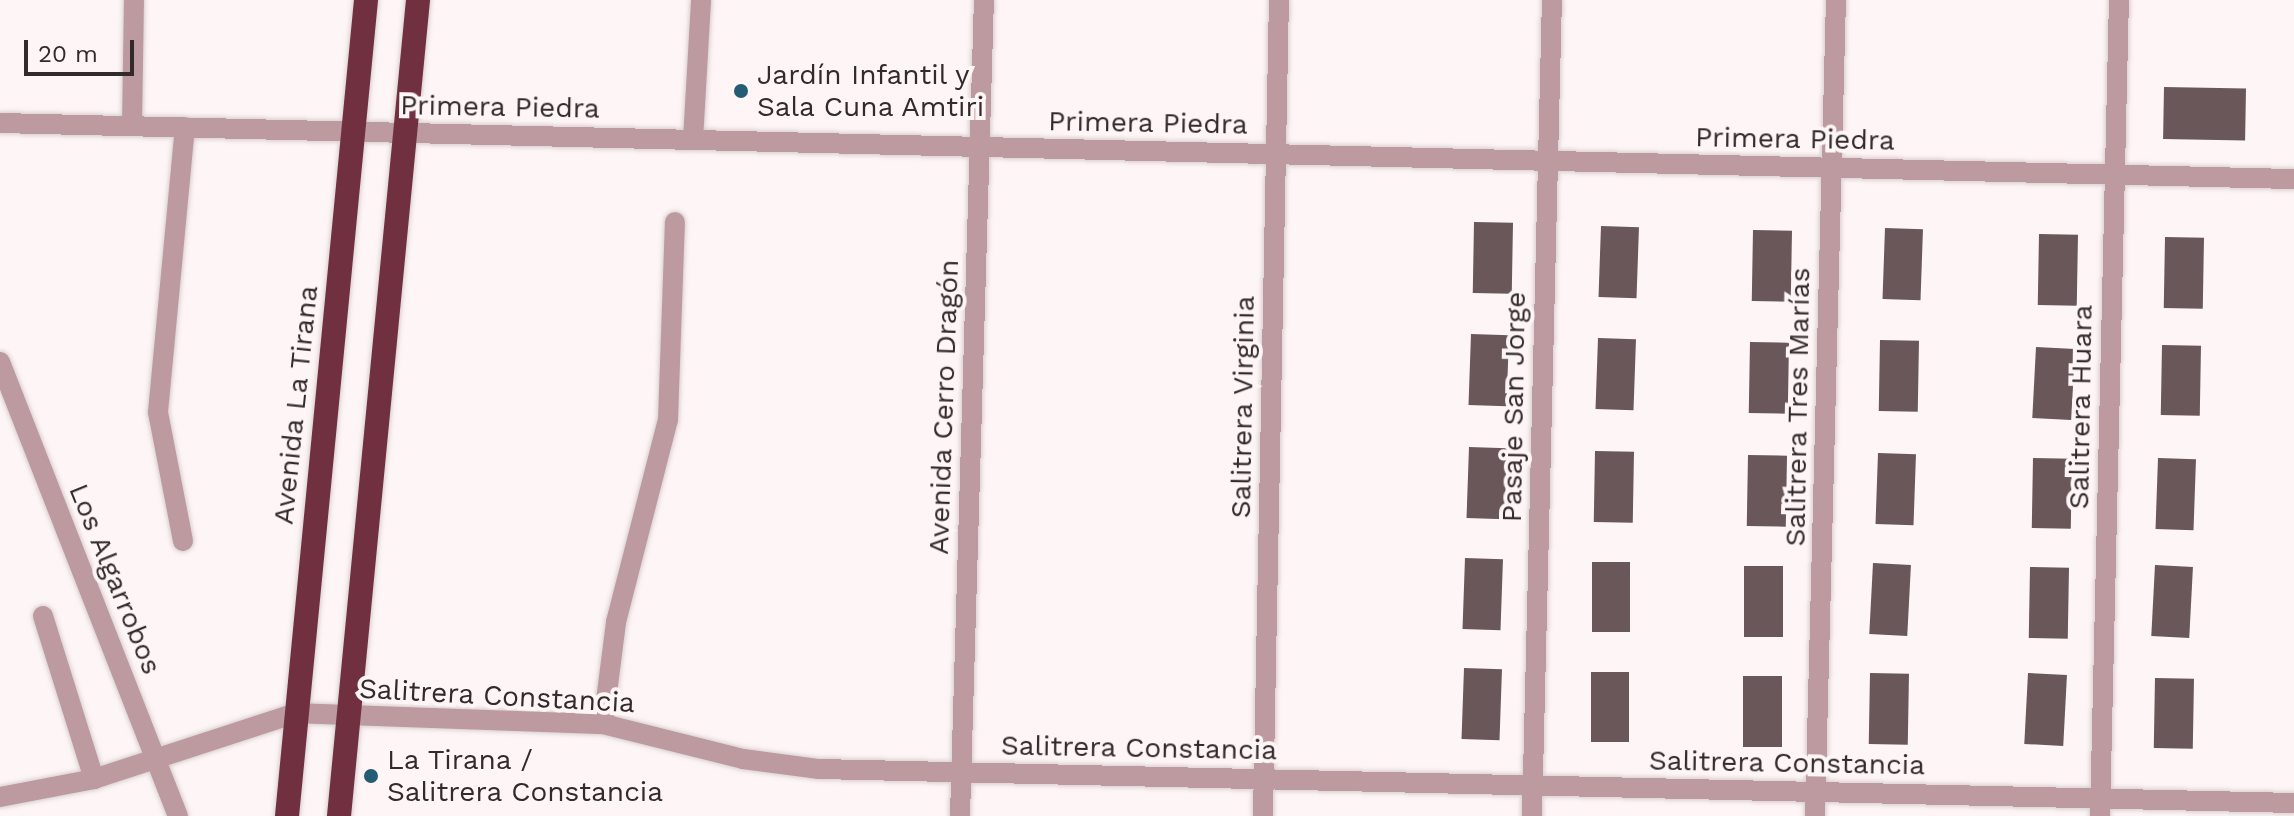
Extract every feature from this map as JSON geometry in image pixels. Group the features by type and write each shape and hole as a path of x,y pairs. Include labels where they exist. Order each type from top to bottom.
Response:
{"highway":[{"name":"Avenida La Tirana","path":"287,816 366,0"},
{"path":"339,816 346,715 418,0"}],"street":[{"path":"132,126 134,0"},
{"path":"693,140 701,0"},
{"name":"Avenida Cerro Dragón","path":"960,816 984,0"},
{"name":"Salitrera Virginia","path":"1263,816 1279,0"},
{"name":"Pasaje San Jorge","path":"1532,816 1552,0"},
{"name":"Salitrera Tres Marías","path":"1815,816 1836,0"},
{"name":"Salitrera Huara","path":"2100,807 2119,0"},
{"name":"Primera Piedra","path":"0,123 2294,179"},
{"path":"183,541 158,412 185,127"},
{"path":"603,724 616,622 668,420 675,222"},
{"name":"Los Algarrobos","path":"0,362 178,816"},
{"path":"43,616 94,779"},
{"name":"Salitrera Constancia","path":"0,797 94,779 296,713 603,724 780,766 1816,791 2100,807 2294,803"}],"building":[{"path":"2164,87 2246,88 2245,140 2163,139"},
{"path":"1474,222 1513,223 1512,294 1473,293"},
{"path":"1601,226 1639,227 1636,298 1599,297"},
{"path":"1885,228 1923,229 1920,300 1883,299"},
{"path":"1753,230 1792,231 1791,302 1752,301"},
{"path":"2039,234 2078,235 2077,306 2038,305"},
{"path":"2165,237 2204,238 2203,309 2164,308"},
{"path":"1471,334 1509,335 1506,406 1469,405"},
{"path":"1598,338 1636,339 1633,410 1596,409"},
{"path":"1880,340 1919,341 1918,412 1879,411"},
{"path":"1750,342 1789,343 1788,414 1749,413"},
{"path":"2162,345 2201,346 2200,416 2161,415"},
{"path":"2036,347 2075,349 2071,420 2032,418"},
{"path":"1469,447 1507,448 1504,519 1467,518"},
{"path":"1595,451 1634,452 1633,523 1594,522"},
{"path":"1878,453 1916,454 1913,525 1876,524"},
{"path":"1748,455 1787,456 1786,527 1747,526"},
{"path":"2033,458 2072,459 2071,529 2032,528"},
{"path":"2158,458 2196,459 2193,530 2156,529"},
{"path":"1465,558 1503,559 1500,630 1463,629"},
{"path":"1592,562 1630,562 1630,632 1592,632"},
{"path":"1873,563 1911,565 1907,636 1869,634"},
{"path":"2155,565 2193,567 2189,638 2151,636"},
{"path":"1744,566 1783,566 1783,637 1744,637"},
{"path":"2030,567 2069,568 2068,639 2029,638"},
{"path":"1464,668 1502,669 1499,740 1462,739"},
{"path":"1591,672 1629,672 1629,742 1591,742"},
{"path":"1870,673 1909,674 1908,745 1869,744"},
{"path":"2028,673 2067,675 2063,746 2024,744"},
{"path":"1743,676 1782,676 1782,747 1743,747"},
{"path":"2155,678 2194,679 2193,749 2154,748"}],"place":[{"name":"Jardín Infantil y Sala Cuna Amtiri","path":"741,91"},
{"name":"La Tirana / Salitrera Constancia","path":"371,776"}]}
